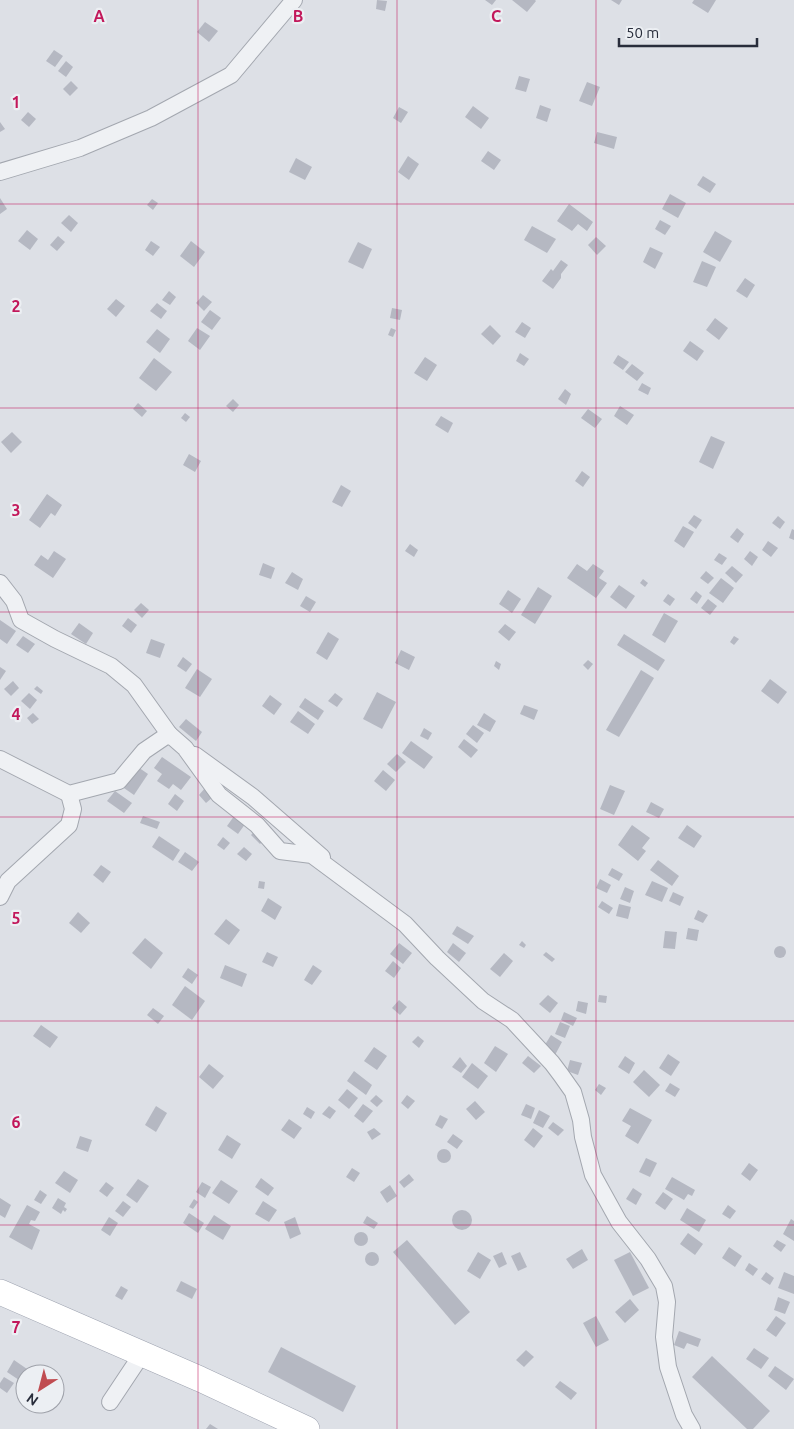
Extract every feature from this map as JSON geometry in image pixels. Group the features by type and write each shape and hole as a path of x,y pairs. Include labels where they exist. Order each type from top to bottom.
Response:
{"main road":[{"path":"0,1292 307,1429"}],"street":[{"path":"0,172 80,148 151,118 231,75 294,0"},
{"path":"0,583 14,601 21,620 111,666 134,685 168,734 234,782 284,822 355,888"},
{"path":"0,759 70,794 119,781 144,751 168,734"},
{"path":"185,748 219,795 257,824 280,851 312,855 405,924 437,958 483,1001 512,1020 552,1064 573,1092 581,1120 582,1137 594,1175 619,1222 648,1259 664,1286 667,1302 664,1337 668,1367 684,1415 692,1429"},
{"path":"0,897 8,881 69,825 73,809 70,794"},
{"path":"110,1402 142,1354"}],"building":[{"path":"377,0 387,1 385,11 376,9"},
{"path":"485,0 496,0 492,5"},
{"path":"512,0 535,0 536,1 527,12"},
{"path":"611,0 622,0 619,5"},
{"path":"694,0 716,0 708,13 692,3"},
{"path":"205,22 218,31 209,42 197,32"},
{"path":"54,50 63,56 55,67 46,61"},
{"path":"66,61 73,67 66,77 58,71"},
{"path":"519,76 530,79 526,92 515,89"},
{"path":"71,81 78,88 70,96 63,89"},
{"path":"587,82 600,87 592,106 579,101"},
{"path":"540,105 551,109 547,122 536,118"},
{"path":"473,106 489,118 481,129 465,117"},
{"path":"399,107 408,112 401,123 393,118"},
{"path":"28,112 36,119 29,127 21,120"},
{"path":"0,122 5,129 0,132"},
{"path":"597,132 617,137 614,149 594,143"},
{"path":"488,151 501,160 494,170 481,161"},
{"path":"408,156 419,164 409,180 398,172"},
{"path":"296,158 312,167 305,180 289,172"},
{"path":"703,176 716,184 710,193 697,185"},
{"path":"670,194 686,203 678,218 662,209"},
{"path":"0,198 7,209 0,214"},
{"path":"152,199 158,203 153,210 147,205"},
{"path":"569,204 593,222 587,231 578,224 572,231 557,221"},
{"path":"69,215 78,223 71,232 61,223"},
{"path":"660,220 671,226 665,235 655,229"},
{"path":"532,226 556,239 547,253 524,240"},
{"path":"27,230 38,239 30,250 18,241"},
{"path":"715,231 732,241 720,262 703,252"},
{"path":"58,236 65,242 57,251 50,245"},
{"path":"596,237 606,246 597,255 588,245"},
{"path":"151,241 160,247 153,256 145,250"},
{"path":"191,241 205,252 194,267 180,256"},
{"path":"358,242 372,249 363,269 348,262"},
{"path":"650,247 663,253 655,269 643,262"},
{"path":"561,260 568,265 553,289 542,281"},
{"path":"702,261 716,267 707,287 693,282"},
{"path":"745,278 755,285 747,298 736,291"},
{"path":"169,291 176,297 170,305 162,300"},
{"path":"203,295 212,302 204,311 196,303"},
{"path":"116,299 125,306 116,317 107,309"},
{"path":"157,303 167,311 161,319 150,311"},
{"path":"392,308 402,310 400,320 390,318"},
{"path":"210,310 221,318 212,330 201,322"},
{"path":"715,318 728,328 719,340 706,330"},
{"path":"522,322 531,328 525,338 515,332"},
{"path":"490,325 501,336 493,345 481,334"},
{"path":"197,328 210,336 200,350 188,341"},
{"path":"391,328 396,330 393,337 388,335"},
{"path":"157,329 170,339 160,353 146,342"},
{"path":"690,341 704,351 697,361 683,351"},
{"path":"520,353 529,359 524,366 516,361"},
{"path":"618,355 629,362 623,370 613,363"},
{"path":"425,357 437,365 427,381 414,373"},
{"path":"154,358 172,372 156,391 139,378"},
{"path":"632,364 644,373 637,381 625,372"},
{"path":"642,383 651,388 648,395 638,390"},
{"path":"565,389 571,394 566,405 558,399"},
{"path":"233,399 239,405 233,412 226,406"},
{"path":"138,403 147,411 142,417 133,409"},
{"path":"620,406 634,415 627,425 614,416"},
{"path":"588,409 602,419 595,428 581,418"},
{"path":"185,413 190,417 186,422 181,418"},
{"path":"441,416 453,423 448,433 435,425"},
{"path":"12,432 22,442 11,453 1,442"},
{"path":"711,436 725,442 713,469 699,462"},
{"path":"189,454 201,461 195,472 183,465"},
{"path":"582,471 590,477 583,487 575,481"},
{"path":"341,485 351,491 342,507 332,502"},
{"path":"47,494 62,505 55,516 51,513 40,528 29,520"},
{"path":"694,515 702,520 696,529 688,523"},
{"path":"778,516 785,522 780,529 772,523"},
{"path":"683,526 694,532 684,548 674,541"},
{"path":"737,528 744,534 738,543 730,537"},
{"path":"792,529 794,530 794,540 789,538"},
{"path":"768,541 778,548 771,557 762,550"},
{"path":"410,544 418,550 414,557 405,551"},
{"path":"54,551 66,559 53,578 34,565 41,555 48,560"},
{"path":"750,551 758,557 752,566 744,559"},
{"path":"719,553 727,558 722,565 714,560"},
{"path":"263,563 275,568 271,579 259,575"},
{"path":"577,564 587,571 593,564 604,571 599,578 607,583 596,598 567,578"},
{"path":"732,566 743,575 736,583 725,573"},
{"path":"706,571 714,578 708,584 700,578"},
{"path":"292,572 303,579 298,590 285,583"},
{"path":"721,578 734,588 723,603 709,593"},
{"path":"643,579 648,583 645,587 640,583"},
{"path":"619,585 635,596 626,609 610,597"},
{"path":"538,587 552,596 535,624 521,615"},
{"path":"508,590 521,599 512,613 499,604"},
{"path":"696,591 702,596 697,604 690,599"},
{"path":"668,594 675,599 670,606 663,601"},
{"path":"306,596 316,602 310,612 300,606"},
{"path":"708,599 717,606 710,615 701,608"},
{"path":"141,603 149,610 142,618 134,610"},
{"path":"664,613 678,621 665,643 652,635"},
{"path":"128,618 137,625 131,633 122,626"},
{"path":"0,620 16,631 7,644 0,639"},
{"path":"79,623 93,633 86,644 71,634"},
{"path":"505,624 516,632 509,641 498,632"},
{"path":"328,632 339,639 327,660 316,653"},
{"path":"624,634 665,660 658,671 617,645"},
{"path":"23,636 35,644 28,653 16,645"},
{"path":"734,636 739,639 734,645 730,642"},
{"path":"151,639 165,644 160,658 146,653"},
{"path":"401,650 415,657 409,670 395,663"},
{"path":"183,657 192,664 186,672 177,666"},
{"path":"588,660 593,664 588,670 583,665"},
{"path":"496,661 501,664 499,670 494,666"},
{"path":"0,667 6,671 0,680"},
{"path":"197,669 212,679 200,697 185,688"},
{"path":"641,670 654,678 619,737 606,730"},
{"path":"770,679 787,692 778,704 761,691"},
{"path":"13,681 19,688 11,696 4,689"},
{"path":"37,686 43,691 41,694 34,689"},
{"path":"377,692 396,702 382,729 363,719"},
{"path":"29,693 37,700 30,709 21,701"},
{"path":"335,693 343,699 337,707 328,701"},
{"path":"270,695 282,704 274,715 262,706"},
{"path":"305,698 324,711 318,720 299,707"},
{"path":"524,705 538,710 534,720 520,714"},
{"path":"298,711 315,724 308,734 290,722"},
{"path":"33,713 39,719 32,724 27,718"},
{"path":"484,713 496,721 490,732 477,725"},
{"path":"186,719 202,732 196,741 179,727"},
{"path":"473,725 484,733 477,743 466,734"},
{"path":"424,728 432,733 428,740 420,736"},
{"path":"464,739 478,750 471,758 458,747"},
{"path":"411,741 433,757 424,769 402,753"},
{"path":"397,754 406,762 396,772 387,764"},
{"path":"162,757 191,777 181,790 173,784 169,789 157,781 162,774 154,768"},
{"path":"135,765 148,774 134,795 121,786"},
{"path":"383,770 395,780 386,791 374,781"},
{"path":"610,785 625,791 614,815 600,809"},
{"path":"205,788 213,797 206,803 199,795"},
{"path":"115,791 132,803 124,813 107,801"},
{"path":"175,794 184,801 177,811 168,804"},
{"path":"651,802 664,809 659,818 646,812"},
{"path":"237,812 248,820 238,834 227,826"},
{"path":"143,816 160,822 157,829 140,823"},
{"path":"632,825 650,838 642,848 646,851 638,861 618,845"},
{"path":"687,825 702,836 694,848 678,838"},
{"path":"256,830 265,839 260,844 251,835"},
{"path":"159,836 180,850 173,861 152,847"},
{"path":"223,837 230,843 224,850 217,845"},
{"path":"244,847 252,854 246,861 237,854"},
{"path":"185,852 199,862 192,871 178,862"},
{"path":"658,860 679,876 672,886 650,870"},
{"path":"101,865 111,872 103,883 93,875"},
{"path":"612,868 623,874 619,881 608,875"},
{"path":"600,879 611,885 607,893 596,888"},
{"path":"259,881 265,882 264,889 258,888"},
{"path":"652,881 668,888 662,902 645,895"},
{"path":"625,887 634,891 630,903 620,899"},
{"path":"673,892 684,897 680,906 669,901"},
{"path":"268,898 282,907 275,920 261,911"},
{"path":"602,901 613,908 609,914 598,907"},
{"path":"619,904 631,907 628,919 616,916"},
{"path":"698,910 708,915 703,923 694,919"},
{"path":"78,912 90,923 81,933 69,923"},
{"path":"226,919 240,930 229,945 214,934"},
{"path":"457,926 474,936 468,944 452,934"},
{"path":"688,928 699,930 697,941 686,939"},
{"path":"665,931 677,932 675,949 663,948"},
{"path":"145,938 163,953 151,969 132,953"},
{"path":"522,941 526,945 524,948 519,945"},
{"path":"399,943 412,953 403,964 390,954"},
{"path":"453,943 466,953 459,962 447,952"},
{"path":"780,946 786,952 780,958 774,952"},
{"path":"267,952 278,957 273,967 262,962"},
{"path":"546,952 555,959 552,962 543,955"},
{"path":"504,953 513,961 500,977 490,969"},
{"path":"393,961 401,968 394,978 385,971"},
{"path":"225,965 247,974 242,987 220,978"},
{"path":"313,965 322,971 312,985 304,980"},
{"path":"188,968 198,975 192,984 182,977"},
{"path":"185,986 205,1001 192,1020 172,1005"},
{"path":"548,995 558,1003 550,1013 539,1004"},
{"path":"599,995 607,996 606,1003 598,1002"},
{"path":"399,1000 407,1007 400,1015 392,1008"},
{"path":"578,1001 588,1003 586,1014 576,1011"},
{"path":"153,1008 164,1016 158,1024 147,1015"},
{"path":"564,1012 577,1018 573,1026 561,1020"},
{"path":"560,1022 570,1026 565,1038 555,1034"},
{"path":"41,1025 58,1037 50,1048 33,1036"},
{"path":"551,1035 562,1042 555,1055 543,1048"},
{"path":"418,1036 424,1041 419,1048 412,1042"},
{"path":"495,1046 508,1054 496,1072 484,1063"},
{"path":"374,1047 387,1056 377,1070 364,1061"},
{"path":"668,1054 680,1062 671,1076 659,1068"},
{"path":"528,1056 541,1066 534,1073 522,1063"},
{"path":"625,1056 635,1063 629,1074 618,1067"},
{"path":"460,1057 467,1066 461,1073 452,1067"},
{"path":"570,1060 582,1063 578,1075 567,1071"},
{"path":"472,1063 488,1076 478,1089 462,1077"},
{"path":"209,1064 224,1076 213,1089 199,1077"},
{"path":"644,1070 660,1085 649,1097 633,1082"},
{"path":"354,1071 372,1085 366,1095 347,1081"},
{"path":"670,1083 680,1089 675,1097 665,1091"},
{"path":"599,1084 606,1088 601,1095 595,1090"},
{"path":"347,1089 358,1098 349,1109 338,1100"},
{"path":"376,1095 383,1101 377,1107 370,1101"},
{"path":"407,1095 415,1101 408,1109 401,1103"},
{"path":"475,1101 485,1112 476,1120 466,1109"},
{"path":"363,1104 373,1111 363,1123 354,1116"},
{"path":"526,1104 535,1108 531,1119 521,1115"},
{"path":"156,1106 167,1113 156,1132 145,1125"},
{"path":"329,1106 336,1111 330,1119 322,1114"},
{"path":"307,1107 315,1112 311,1119 303,1114"},
{"path":"630,1108 652,1120 638,1144 625,1136 631,1126 622,1121"},
{"path":"539,1110 550,1116 543,1128 533,1123"},
{"path":"440,1115 448,1119 442,1129 435,1125"},
{"path":"289,1119 302,1128 294,1139 281,1130"},
{"path":"553,1122 564,1130 558,1136 548,1128"},
{"path":"374,1128 381,1134 372,1140 367,1132"},
{"path":"533,1128 543,1136 534,1148 524,1140"},
{"path":"453,1134 463,1141 457,1149 447,1142"},
{"path":"227,1135 241,1144 232,1159 218,1150"},
{"path":"80,1136 92,1140 88,1152 76,1148"},
{"path":"441,1149 447,1149 451,1156 447,1163 441,1163 437,1159 437,1153"},
{"path":"646,1158 657,1163 650,1177 639,1172"},
{"path":"749,1163 758,1170 750,1181 741,1174"},
{"path":"352,1168 360,1173 354,1182 346,1177"},
{"path":"64,1171 78,1180 70,1193 55,1183"},
{"path":"409,1174 414,1180 404,1188 399,1182"},
{"path":"672,1177 695,1190 692,1196 688,1194 684,1200 665,1189"},
{"path":"261,1178 274,1188 268,1196 255,1187"},
{"path":"138,1179 149,1186 137,1203 126,1195"},
{"path":"221,1180 238,1191 229,1204 212,1193"},
{"path":"106,1182 114,1188 107,1197 99,1191"},
{"path":"202,1182 211,1187 205,1198 196,1192"},
{"path":"390,1185 397,1196 387,1203 380,1192"},
{"path":"633,1188 642,1194 636,1205 626,1199"},
{"path":"40,1190 47,1195 41,1204 34,1200"},
{"path":"663,1192 673,1199 665,1210 655,1203"},
{"path":"0,1198 11,1205 5,1218 0,1215"},
{"path":"58,1198 66,1203 64,1207 67,1209 65,1212 63,1210 61,1214 52,1208"},
{"path":"194,1199 198,1202 193,1209 189,1207"},
{"path":"123,1201 131,1207 123,1217 115,1211"},
{"path":"263,1201 277,1210 269,1222 255,1214"},
{"path":"27,1205 40,1212 35,1221 31,1220 29,1224 40,1230 32,1250 9,1237"},
{"path":"728,1205 736,1211 730,1219 722,1214"},
{"path":"687,1208 706,1220 699,1232 680,1220"},
{"path":"462,1210 469,1213 472,1220 469,1227 462,1230 455,1227 452,1220 455,1213"},
{"path":"189,1213 204,1223 198,1233 183,1223"},
{"path":"214,1215 231,1226 223,1240 205,1229"},
{"path":"367,1216 378,1223 374,1229 363,1223"},
{"path":"109,1217 118,1223 110,1236 101,1230"},
{"path":"295,1217 301,1234 290,1239 284,1222"},
{"path":"791,1219 794,1221 794,1241 783,1234"},
{"path":"358,1232 364,1232 368,1239 364,1246 358,1246 354,1242 354,1236"},
{"path":"688,1233 703,1244 695,1255 680,1244"},
{"path":"407,1240 470,1312 455,1325 393,1252"},
{"path":"777,1240 786,1245 781,1252 773,1246"},
{"path":"729,1247 742,1256 735,1267 722,1258"},
{"path":"582,1249 588,1260 573,1269 566,1259"},
{"path":"369,1252 375,1252 379,1259 375,1266 369,1266 365,1262 365,1256"},
{"path":"478,1252 491,1260 480,1279 467,1271"},
{"path":"502,1252 507,1264 499,1268 493,1256"},
{"path":"520,1252 527,1267 518,1271 511,1256"},
{"path":"630,1252 649,1288 633,1296 614,1260"},
{"path":"749,1263 758,1269 753,1276 745,1270"},
{"path":"766,1272 774,1278 770,1285 761,1279"},
{"path":"784,1272 794,1276 794,1294 778,1288"},
{"path":"181,1281 197,1289 192,1299 176,1291"},
{"path":"121,1286 128,1290 122,1300 115,1296"},
{"path":"778,1297 790,1302 785,1314 774,1310"},
{"path":"630,1299 639,1310 625,1323 615,1312"},
{"path":"596,1316 609,1340 596,1347 583,1323"},
{"path":"776,1316 786,1323 776,1337 766,1330"},
{"path":"679,1331 701,1339 698,1347 687,1343 684,1349 674,1345"},
{"path":"281,1347 356,1386 343,1412 268,1372"},
{"path":"754,1348 769,1358 761,1369 746,1359"},
{"path":"526,1350 534,1357 524,1367 516,1360"},
{"path":"712,1356 770,1411 753,1429 747,1429 692,1377"},
{"path":"14,1360 20,1364 15,1364 15,1377 7,1372"},
{"path":"775,1366 794,1379 786,1390 768,1376"},
{"path":"4,1377 14,1383 7,1393 0,1388 0,1383"},
{"path":"560,1381 577,1393 571,1400 555,1387"},
{"path":"210,1424 218,1429 206,1429"}]}
